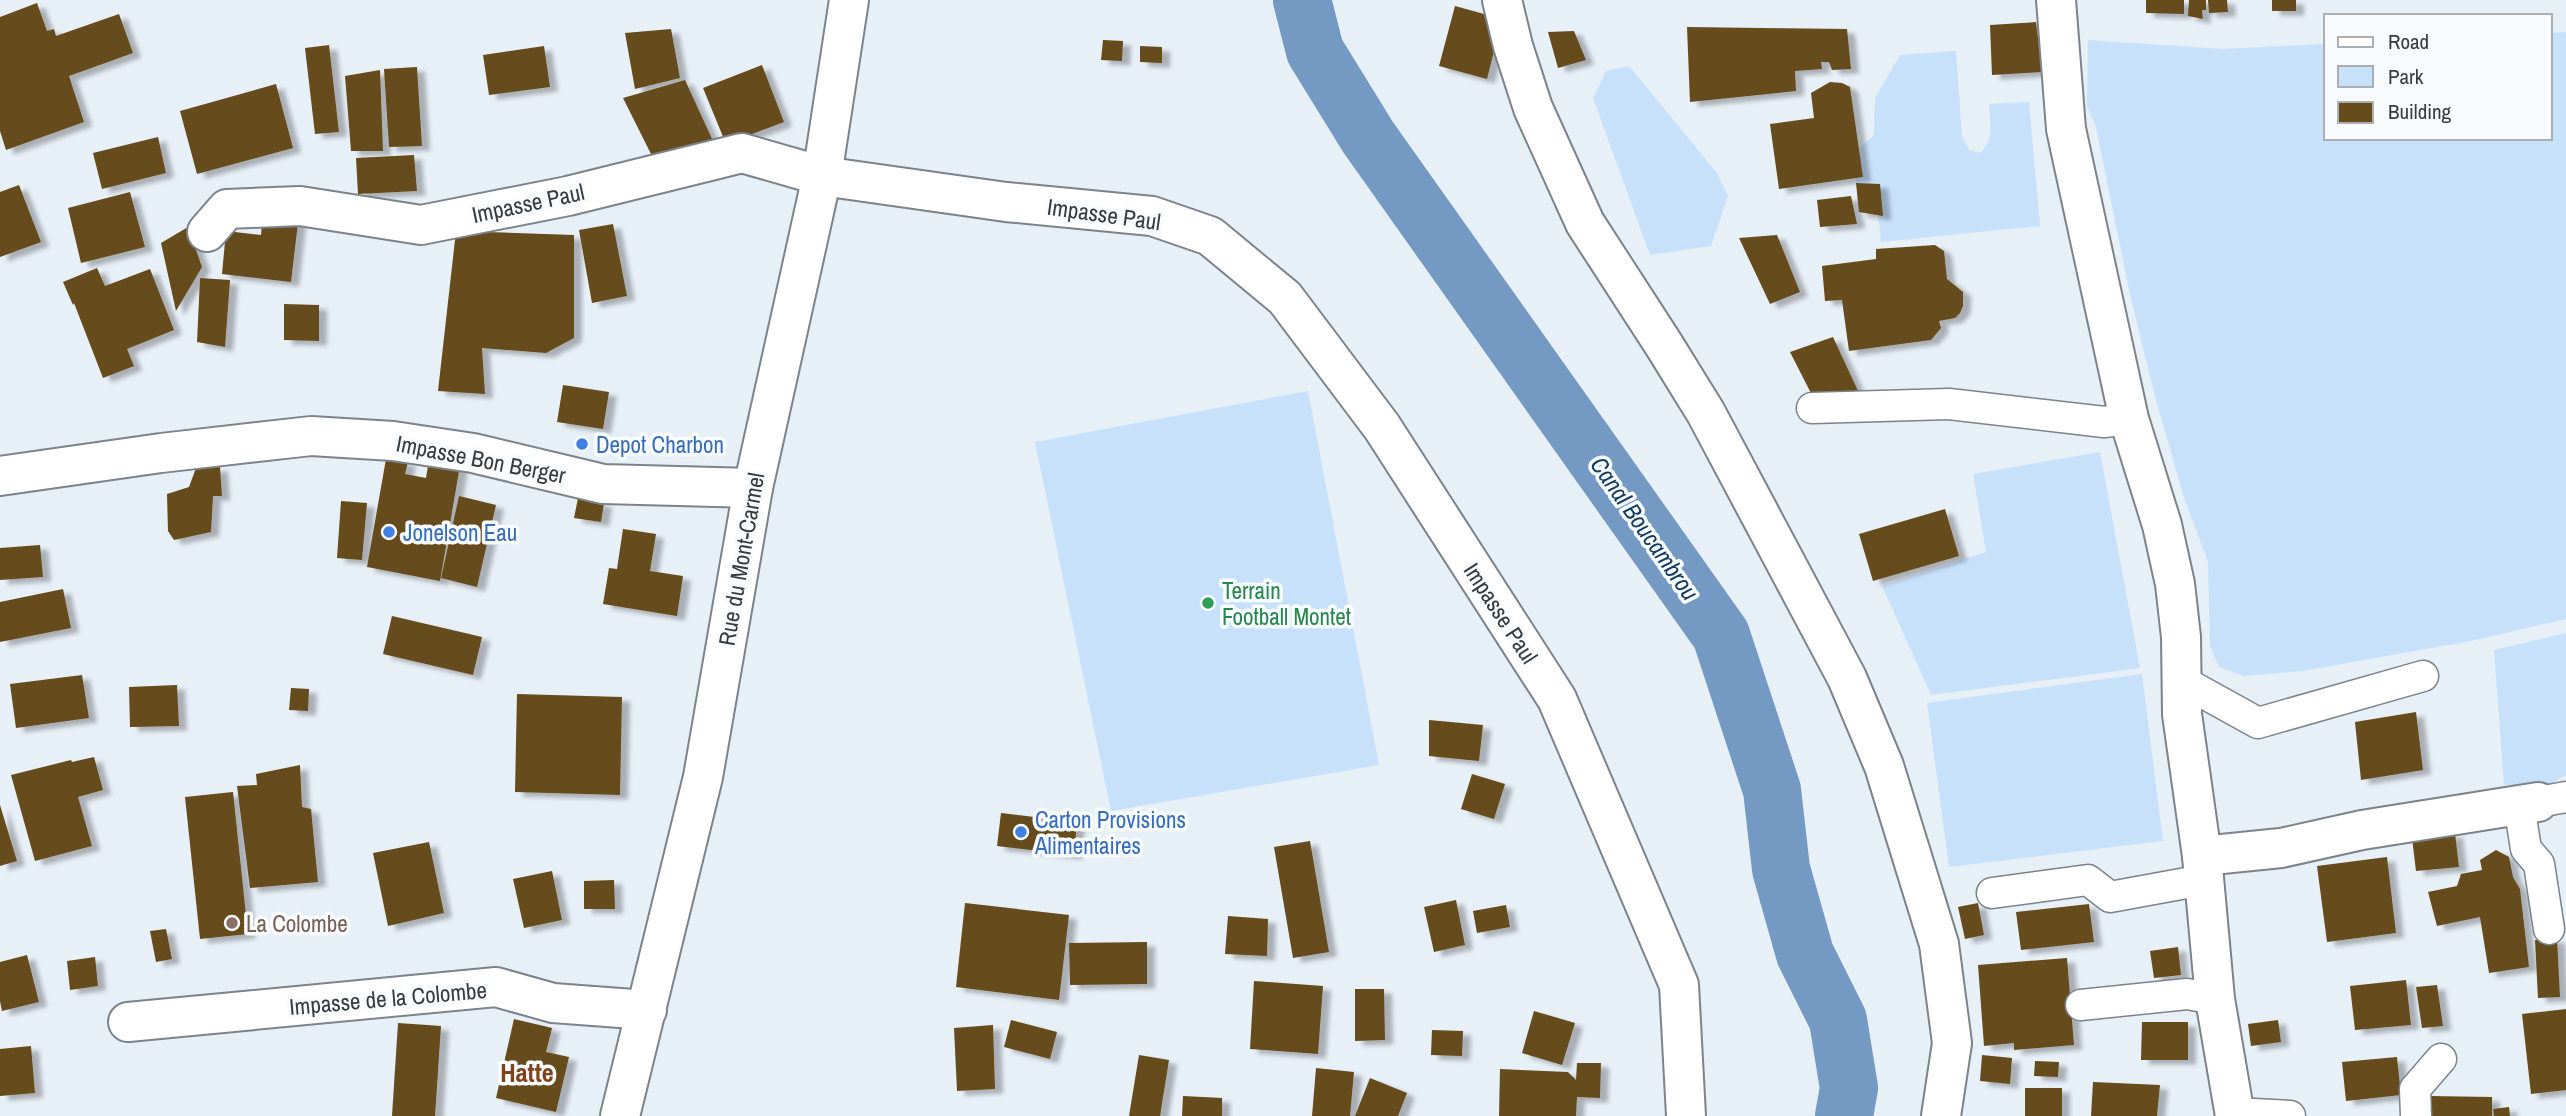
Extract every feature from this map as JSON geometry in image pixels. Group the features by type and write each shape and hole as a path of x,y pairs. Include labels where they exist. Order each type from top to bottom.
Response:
{"street":[{"name":"Rue du Mont-Carmel","path":"620,1116 703,777 753,488 822,176 849,0"},
{"path":"1502,0 1513,46 1533,108 1585,223 1706,413 1847,678 1884,766 1939,944 1952,1043 1941,1116"},
{"path":"2056,0 2067,129 2129,419 2162,525 2175,584 2181,637 2182,714 2202,868 2214,999 2235,1114"},
{"name":"Impasse Paul","path":"207,232 227,209 300,206 421,225 568,196 741,153 822,176 1006,202 1152,216 1210,236 1285,298 1382,427 1556,699 1679,985 1686,1116"},
{"name":"Impasse Bon Berger","path":"0,476 162,453 311,436 393,441 473,453 603,484 753,488"},
{"path":"2202,868 2362,830 2541,801"},
{"name":"Impasse de la Colombe","path":"128,1022 496,987 553,1003 647,1010"}],"lane":[{"path":"1811,408 1949,404 2104,422 2129,419"},
{"path":"2182,681 2258,723 2423,676"},
{"path":"2541,801 2526,849 2539,864 2549,929"},
{"path":"1992,893 2088,880 2110,897 2202,868"},
{"path":"2081,1005 2187,994 2214,999"},
{"path":"2416,1116 2415,1089 2441,1059"},
{"path":"2235,1114 2290,1116"}],"green space":[{"path":"2566,32 2566,619 2471,641 2302,671 2243,676 2219,667 2210,646 2208,562 2184,498 2156,400 2130,295 2096,127 2087,106 2088,40 2222,49 2324,44 2324,140 2552,140 2552,33"},
{"path":"1956,51 1962,137 1969,150 1980,153 1988,142 1991,131 1989,104 2029,102 2040,226 1881,242 1876,195 1856,183 1853,154 1874,135 1875,98 1900,55"},
{"path":"1629,66 1717,173 1728,196 1711,246 1650,255 1593,98 1606,71"},
{"name":"Terrain Football Montet","path":"1308,391 1379,765 1111,811 1035,442"},
{"path":"2100,452 2140,668 1931,695 1882,586 1986,552 1973,474"},
{"path":"2566,633 2566,775 2546,787 2504,785 2494,650"},
{"path":"2142,674 2163,841 1949,867 1927,703"}],"building":[{"path":"2146,0 2184,0 2184,14 2146,13"},
{"path":"2189,0 2206,0 2206,10 2202,10 2203,19 2188,16"},
{"path":"2208,0 2227,0 2228,12 2209,13"},
{"path":"2272,0 2296,0 2296,11 2272,11"},
{"path":"37,3 47,31 54,29 56,36 119,14 133,53 69,76 84,122 6,150 0,131 0,17"},
{"path":"1455,6 1502,19 1487,79 1439,66"},
{"path":"2036,22 2042,72 1992,75 1990,25"},
{"path":"1687,27 1847,29 1851,69 1832,70 1829,62 1821,62 1822,69 1795,71 1796,91 1690,102"},
{"path":"671,29 680,78 635,89 625,33"},
{"path":"1574,31 1586,60 1558,68 1548,32"},
{"path":"1103,40 1123,41 1122,61 1101,60"},
{"path":"329,45 339,132 315,134 305,48"},
{"path":"544,46 550,87 489,95 483,55"},
{"path":"1140,46 1162,47 1162,63 1140,62"},
{"path":"762,65 784,122 726,144 703,88"},
{"path":"417,67 422,146 389,147 384,69"},
{"path":"380,70 383,151 351,151 345,76"},
{"path":"685,80 713,141 653,158 623,98"},
{"path":"1830,82 1850,87 1863,177 1779,189 1770,124 1814,118 1811,93"},
{"path":"276,84 293,148 197,174 180,111"},
{"path":"158,137 166,173 102,189 93,153"},
{"path":"414,155 417,191 358,194 356,158"},
{"path":"1856,183 1880,184 1883,216 1859,212"},
{"path":"19,185 41,242 0,257 0,192"},
{"path":"130,192 145,247 81,263 68,208"},
{"path":"1851,196 1857,224 1820,227 1817,200"},
{"path":"263,211 299,214 291,282 222,274 226,231 261,235"},
{"path":"613,224 627,296 592,303 579,230"},
{"path":"188,227 202,267 176,311 161,243"},
{"path":"456,231 574,235 574,338 546,353 482,348 485,394 438,391"},
{"path":"1777,235 1800,292 1770,304 1739,238"},
{"path":"1935,245 1944,251 1947,279 1963,292 1960,313 1955,318 1939,321 1941,328 1931,340 1849,351 1842,300 1825,301 1822,266 1876,259 1876,249"},
{"path":"97,268 105,286 150,269 174,330 127,349 134,366 103,378 63,282"},
{"path":"200,278 230,280 225,347 197,342"},
{"path":"284,304 319,305 319,341 284,340"},
{"path":"1833,337 1859,393 1815,401 1790,352"},
{"path":"563,385 609,392 603,429 557,422"},
{"path":"430,454 461,460 440,581 367,567 386,459 408,462 405,474 426,478"},
{"path":"220,467 222,496 213,496 211,532 174,540 168,531 167,494 189,487 196,468"},
{"path":"459,496 496,505 477,587 441,578"},
{"path":"578,498 604,503 601,522 574,518"},
{"path":"341,501 367,503 362,560 337,558"},
{"path":"1945,509 1959,556 1873,581 1859,534"},
{"path":"623,529 656,534 650,571 683,576 677,616 603,604 609,568 617,569"},
{"path":"40,545 43,577 0,580 0,548"},
{"path":"63,589 71,628 0,642 0,602"},
{"path":"392,616 482,637 473,675 383,654"},
{"path":"82,675 89,718 16,728 10,684"},
{"path":"177,685 179,726 130,727 129,687"},
{"path":"291,688 309,689 308,711 289,710"},
{"path":"517,694 622,697 620,795 515,792"},
{"path":"2416,712 2423,770 2361,780 2355,722"},
{"path":"1429,720 1483,725 1479,761 1429,756"},
{"path":"94,757 103,790 78,797 92,846 35,861 11,775"},
{"path":"300,765 302,807 311,809 318,882 250,888 237,786 257,785 256,774"},
{"path":"1472,774 1505,784 1494,819 1461,809"},
{"path":"233,792 248,934 200,939 185,797"},
{"path":"0,805 17,861 0,866"},
{"path":"1001,813 1077,822 1074,855 997,846"},
{"path":"2455,833 2459,867 2416,871 2412,838"},
{"path":"1310,841 1329,952 1293,958 1274,847"},
{"path":"429,842 444,913 388,926 373,853"},
{"path":"2496,850 2509,857 2513,877 2520,889 2529,967 2489,973 2480,917 2437,926 2428,892 2457,886 2461,874 2482,870 2480,860"},
{"path":"2387,857 2396,933 2327,942 2317,866"},
{"path":"552,871 562,920 524,928 513,879"},
{"path":"614,880 615,909 584,909 584,881"},
{"path":"1456,900 1465,945 1434,952 1424,907"},
{"path":"965,903 1069,915 1059,1000 956,987"},
{"path":"1978,903 1984,935 1965,939 1958,907"},
{"path":"2089,904 2094,942 2021,950 2016,912"},
{"path":"1506,905 1510,927 1477,933 1473,911"},
{"path":"1228,916 1268,919 1267,956 1225,954"},
{"path":"166,929 172,959 156,962 150,931"},
{"path":"2557,938 2560,997 2538,998 2535,940"},
{"path":"1147,942 1147,984 1070,985 1069,943"},
{"path":"2178,947 2181,975 2154,978 2150,951"},
{"path":"27,955 39,1002 2,1011 0,962"},
{"path":"95,957 98,986 70,990 67,961"},
{"path":"2067,958 2074,1045 2014,1050 2014,1043 1984,1046 1978,965"},
{"path":"2406,980 2411,1025 2355,1030 2350,986"},
{"path":"1254,981 1323,986 1318,1054 1250,1049"},
{"path":"2437,985 2443,1026 2422,1028 2416,987"},
{"path":"1355,989 1384,989 1385,1040 1355,1041"},
{"path":"2566,1009 2566,1090 2531,1094 2522,1014"},
{"path":"1534,1011 1575,1023 1562,1065 1522,1053"},
{"path":"514,1019 552,1028 546,1052 569,1057 556,1112 496,1098"},
{"path":"1011,1020 1057,1032 1050,1059 1004,1047"},
{"path":"2278,1020 2281,1042 2251,1046 2248,1024"},
{"path":"2142,1022 2188,1022 2188,1060 2141,1060"},
{"path":"398,1023 441,1026 435,1116 392,1116"},
{"path":"993,1025 995,1089 957,1091 954,1028"},
{"path":"1432,1030 1463,1031 1462,1056 1431,1055"},
{"path":"31,1046 35,1093 0,1096 0,1049"},
{"path":"1139,1055 1169,1060 1160,1116 1129,1116"},
{"path":"1982,1055 2012,1058 2010,1084 1980,1081"},
{"path":"2397,1057 2401,1095 2346,1101 2342,1062"},
{"path":"2035,1061 2059,1062 2058,1077 2034,1076"},
{"path":"1577,1063 1601,1063 1600,1098 1577,1097 1576,1116 1499,1116 1500,1069 1568,1072 1576,1080"},
{"path":"1316,1068 1354,1072 1350,1116 1312,1116"},
{"path":"1370,1078 1407,1093 1398,1116 1355,1116"},
{"path":"2093,1082 2160,1085 2157,1116 2091,1116"},
{"path":"2025,1088 2062,1088 2062,1116 2025,1116"},
{"path":"1183,1096 1222,1098 1222,1116 1182,1116"},
{"path":"2429,1096 2492,1097 2492,1116 2428,1116"},
{"path":"2509,1107 2510,1116 2494,1116 2493,1109"}],"waterway":[{"name":"Canal Boucambrou","path":"1302,0 1315,51 1368,137 1721,635 1772,790 1781,869 1805,954 1838,1020 1849,1088 1844,1116"}],"place":[{"name":"Depot Charbon","path":"582,444"},
{"name":"Jonelson Eau","path":"389,532"},
{"name":"Terrain Football Montet","path":"1208,603"},
{"name":"Carton Provisions Alimentaires","path":"1021,832"},
{"name":"La Colombe","path":"232,923"}],"district":[{"name":"Hatte","path":"527,1072"}]}
